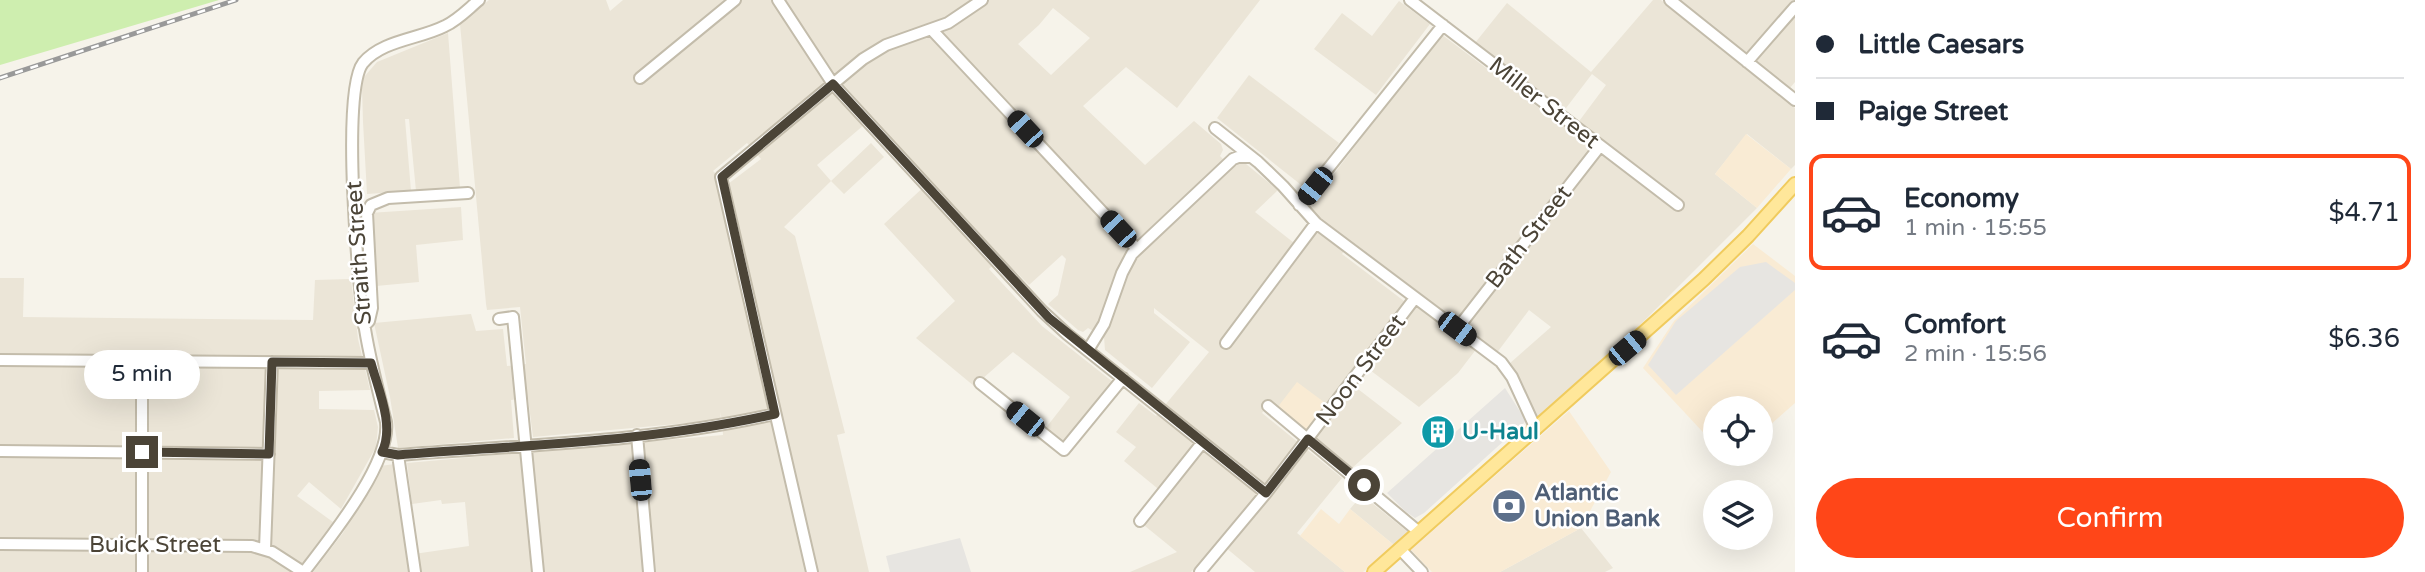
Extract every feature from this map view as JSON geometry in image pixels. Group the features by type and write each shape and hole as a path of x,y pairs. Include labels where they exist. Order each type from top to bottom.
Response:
{"main road":[{"path":"1374,572 1713,270 1756,228 1795,184"}],"street":[{"name":"Straith Street","path":"303,572 348,513 386,440 386,422 364,326 353,190 353,98 357,75 364,62 375,53 445,27 479,0"},
{"path":"640,78 735,0"},
{"path":"778,0 833,84 1042,311 1266,493"},
{"path":"812,572 722,177 872,53 898,40 932,30 956,19 982,0"},
{"name":"Miller Street","path":"1410,0 1678,205"},
{"path":"1670,0 1795,100"},
{"path":"1747,62 1795,7"},
{"path":"1299,205 1443,25"},
{"path":"932,30 1137,249"},
{"path":"1215,128 1258,162 1316,223 1506,368 1536,429"},
{"name":"Bath Street","path":"1457,329 1600,146"},
{"path":"1088,350 1108,316 1123,271 1137,249 1233,159 1238,156 1249,157"},
{"path":"364,326 369,321 372,308 368,213 371,205 388,198 468,193"},
{"path":"1226,343 1316,223"},
{"name":"Noon Street","path":"1200,572 1266,493 1416,298"},
{"path":"499,319 513,317 538,572"},
{"path":"0,360 371,363"},
{"path":"142,362 142,572"},
{"path":"265,549 272,362"},
{"path":"980,383 1065,450 1123,378"},
{"path":"1268,406 1419,532"},
{"path":"382,452 398,455 637,435 722,426 775,414"},
{"path":"637,435 649,572"},
{"path":"1140,521 1202,443"},
{"path":"0,451 269,454"},
{"path":"398,455 415,572"},
{"name":"Buick Street","path":"0,544 252,546 265,549 303,572"},
{"path":"1400,549 1422,572"}],"shaded area":[{"path":"489,0 606,0 610,11 623,0 1260,0 1177,108 1126,67 1083,106 1145,165 1194,121 1221,144 1223,150 1220,156 1232,168 1238,164 1246,164 1278,190 1255,212 1303,250 1323,222 1307,209 1441,34 1571,132 1606,85 1592,74 1563,112 1475,43 1507,3 1591,72 1653,0 1661,0 1795,108 1795,165 1791,169 1747,134 1715,174 1757,208 1631,334 1534,420 1509,364 1551,327 1529,310 1496,354 1481,343 1458,373 1419,407 1358,361 1345,379 1402,423 1351,469 1315,438 1336,410 1325,404 1277,408 1270,402 1262,413 1342,478 1297,533 1345,572 1255,572 1219,542 1191,572 1130,572 1177,552 1145,526 1168,497 1124,461 1136,447 1116,432 1139,403 1156,416 1209,352 1154,308 1154,313 1190,342 1152,388 1105,350 1104,337 1088,328 1083,332 1078,330 1048,304 1058,295 1066,259 1062,255 1029,285 1001,257 989,269 1042,326 1113,382 1063,444 1045,429 1070,397 1013,352 974,386 916,338 955,301 884,224 929,182 871,119 817,165 831,181 784,227 795,236 845,433 837,435 869,572 313,572 343,533 380,466 395,464 407,555 469,546 465,502 442,504 441,500 412,504 407,463 723,435 720,412 721,420 533,437 528,398 511,400 514,438 398,448 374,323 471,314 476,331 503,329 507,366 526,364 520,307 487,310 460,24","holes":["1053,8 1090,38 1051,75 1018,44","747,143 761,159 728,184 713,171","1555,192 1566,200 1499,287 1489,279","1350,242 1412,290 1404,301 1342,254"]},
{"path":"1679,0 1795,0 1787,9 1795,16 1795,82 1789,89"},
{"path":"1399,1 1430,24 1376,95 1314,49 1342,13 1372,36"},
{"path":"448,33 460,188 416,191 409,119 405,119 411,191 367,194 362,88 364,77 377,62"},
{"path":"1249,75 1339,143 1305,188 1217,118"},
{"path":"1746,134 1791,169 1757,208 1715,174"},
{"path":"871,143 884,157 844,194 831,181"},
{"path":"461,207 463,240 416,245 419,282 376,286 369,213"},
{"path":"1753,244 1795,276 1795,403 1773,422 1773,396 1703,396 1703,432 1643,368 1674,321"},
{"path":"1766,262 1795,283 1795,290 1676,395 1648,365 1676,321 1740,267"},
{"path":"0,278 24,278 23,317 313,320 315,280 351,279 358,339 370,390 319,391 319,409 374,410 378,427 376,447 341,509 309,482 297,496 333,522 296,572 0,572"},
{"path":"1297,382 1328,405 1307,431 1277,408"},
{"path":"1505,388 1526,421 1424,513 1415,518 1405,511 1387,493"},
{"path":"1569,411 1611,472 1581,528 1500,572 1432,572 1411,550"},
{"path":"1362,495 1408,532 1394,545 1350,509"},
{"path":"1321,509 1339,524 1350,509 1394,545 1363,572 1345,572 1300,536"},
{"path":"1581,528 1613,568 1605,572 1500,572"},
{"path":"960,538 971,572 890,572 886,556"}],"green space":[{"path":"0,0 219,0 0,65"}],"railway":[{"path":"0,78 236,0"}],"place":[{"name":"U-Haul","path":"1438,432"},
{"name":"Atlantic Union Bank","path":"1509,506"}],"route":[{"path":"142,452 269,454 272,362 371,363 387,430 382,452 398,455 722,426 775,414 722,177 833,84 1049,318 1266,493 1308,439 1364,485"}]}
